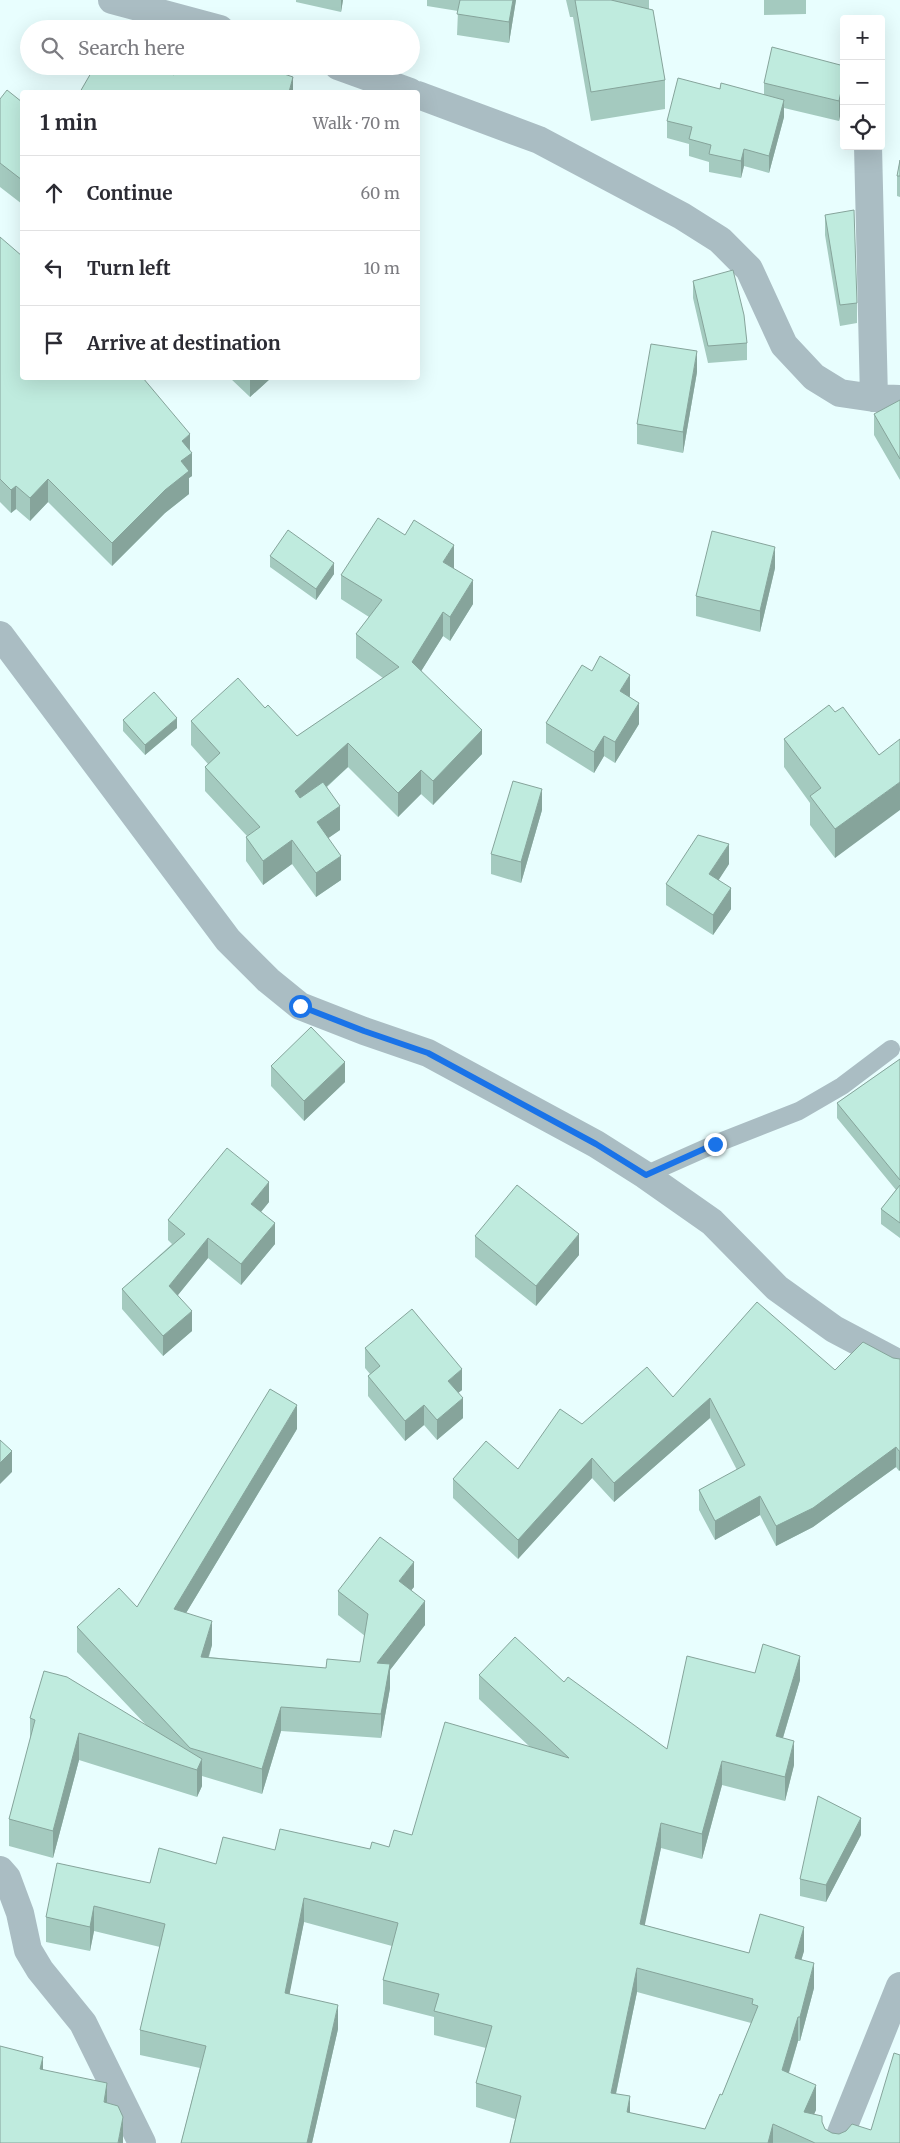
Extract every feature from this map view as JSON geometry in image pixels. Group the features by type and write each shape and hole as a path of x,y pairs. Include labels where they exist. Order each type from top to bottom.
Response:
{"street":[{"path":"112,0 186,20"},
{"path":"363,75 404,90"},
{"path":"420,96 539,140 682,216 720,240 749,269 784,344 814,377 840,393 887,398 868,150"},
{"path":"0,635 228,940 268,980 300,1006 428,1053 596,1144 646,1175 712,1222 777,1288 834,1329 900,1364"},
{"path":"0,1870 7,1878 20,1914 28,1950 40,1970 84,2023 142,2143"},
{"path":"837,2143 900,1986"}],"lane":[{"path":"646,1175 715,1144 799,1111 842,1086 891,1049"}],"building":[{"path":"460,0 513,0 509,22 457,14"},
{"path":"575,0 611,0 653,10 665,80 591,92"},
{"path":"772,47 840,65 839,101 764,83"},
{"path":"90,75 287,75 293,77 290,90 81,90"},
{"path":"678,78 720,89 721,83 784,100 769,156 744,149 741,161 709,154 711,145 689,139 692,127 667,121"},
{"path":"7,90 20,100 20,178 0,163 0,99"},
{"path":"900,160 900,176 897,176"},
{"path":"854,210 857,303 840,305 825,215"},
{"path":"0,237 20,254 20,380 145,380 190,434 182,441 192,453 181,461 189,471 165,490 112,543 48,479 30,498 16,486 11,490 0,479"},
{"path":"733,270 744,315 747,343 708,346 693,281"},
{"path":"651,344 697,351 683,432 637,424"},
{"path":"900,400 900,459 874,414"},
{"path":"378,518 405,535 414,520 454,545 443,562 473,580 450,617 443,612 412,662 482,730 433,781 421,770 398,793 348,743 295,791 300,798 323,782 340,806 317,822 341,856 316,873 292,840 263,861 246,837 260,827 205,767 220,753 191,721 238,678 265,708 268,705 297,736 399,667 356,634 382,600 341,575"},
{"path":"288,530 334,563 316,589 270,556"},
{"path":"712,531 775,547 760,611 696,596"},
{"path":"600,656 630,675 620,691 639,703 615,742 604,736 594,752 546,723 582,665 592,671"},
{"path":"154,692 177,718 145,745 123,720"},
{"path":"829,705 835,712 843,707 879,755 900,739 900,782 835,829 810,796 821,788 784,739"},
{"path":"513,781 542,789 521,862 491,854"},
{"path":"698,835 729,844 709,874 731,888 713,915 666,884"},
{"path":"311,1027 345,1062 304,1101 271,1066"},
{"path":"900,1059 900,1180 837,1103"},
{"path":"227,1148 269,1182 251,1204 275,1223 241,1264 208,1238 169,1286 192,1311 163,1336 122,1289 185,1234 168,1220"},
{"path":"517,1185 579,1234 536,1286 475,1236"},
{"path":"900,1185 900,1223 881,1209"},
{"path":"757,1302 835,1370 863,1342 893,1358 900,1359 900,1451 896,1447 813,1508 776,1526 760,1496 715,1521 699,1490 745,1465 710,1398 614,1483 592,1458 518,1540 453,1479 486,1441 518,1469 560,1409 582,1424 647,1367 673,1397"},
{"path":"412,1309 462,1369 448,1381 463,1398 437,1420 424,1405 405,1421 368,1376 380,1366 365,1348"},
{"path":"270,1389 297,1405 174,1609 212,1621 201,1657 326,1668 327,1659 360,1662 368,1614 338,1591 380,1537 414,1562 399,1581 425,1601 377,1663 390,1664 381,1714 281,1707 262,1769 190,1748 77,1627 119,1588 137,1607"},
{"path":"0,1440 12,1451 0,1463"},
{"path":"515,1637 564,1682 568,1677 667,1749 687,1656 755,1673 763,1644 800,1656 776,1736 794,1741 785,1777 722,1761 702,1834 661,1823 640,1924 749,1953 760,1914 804,1927 795,1958 814,1963 800,2017 798,2017 782,2070 816,2085 804,2112 822,2116 825,2129 839,2134 846,2131 852,2124 871,2130 894,2053 900,2055 900,2143 815,2143 773,2124 768,2143 510,2143 521,2096 476,2083 492,2026 434,2011 439,1994 383,1980 398,1923 304,1898 285,1993 338,2005 307,2143 181,2143 206,2046 140,2030 165,1924 94,1906 90,1927 46,1917 57,1863 150,1883 159,1848 216,1864 223,1837 275,1850 280,1829 370,1849 372,1842 389,1847 394,1830 412,1835 445,1722 569,1758 479,1675","holes":["637,1968 753,1999 752,2004 758,2006 722,2095 720,2094 705,2129 627,2112 630,2096 611,2093"]},
{"path":"44,1671 67,1677 202,1759 197,1770 79,1733 53,1831 9,1819 35,1720 30,1718"},
{"path":"818,1796 861,1818 826,1885 800,1879"},
{"path":"0,2046 43,2057 40,2069 107,2083 104,2102 118,2106 123,2117 118,2143 0,2143"}],"route":[{"path":"300,1006 428,1053 596,1144 646,1175 715,1144"}]}
